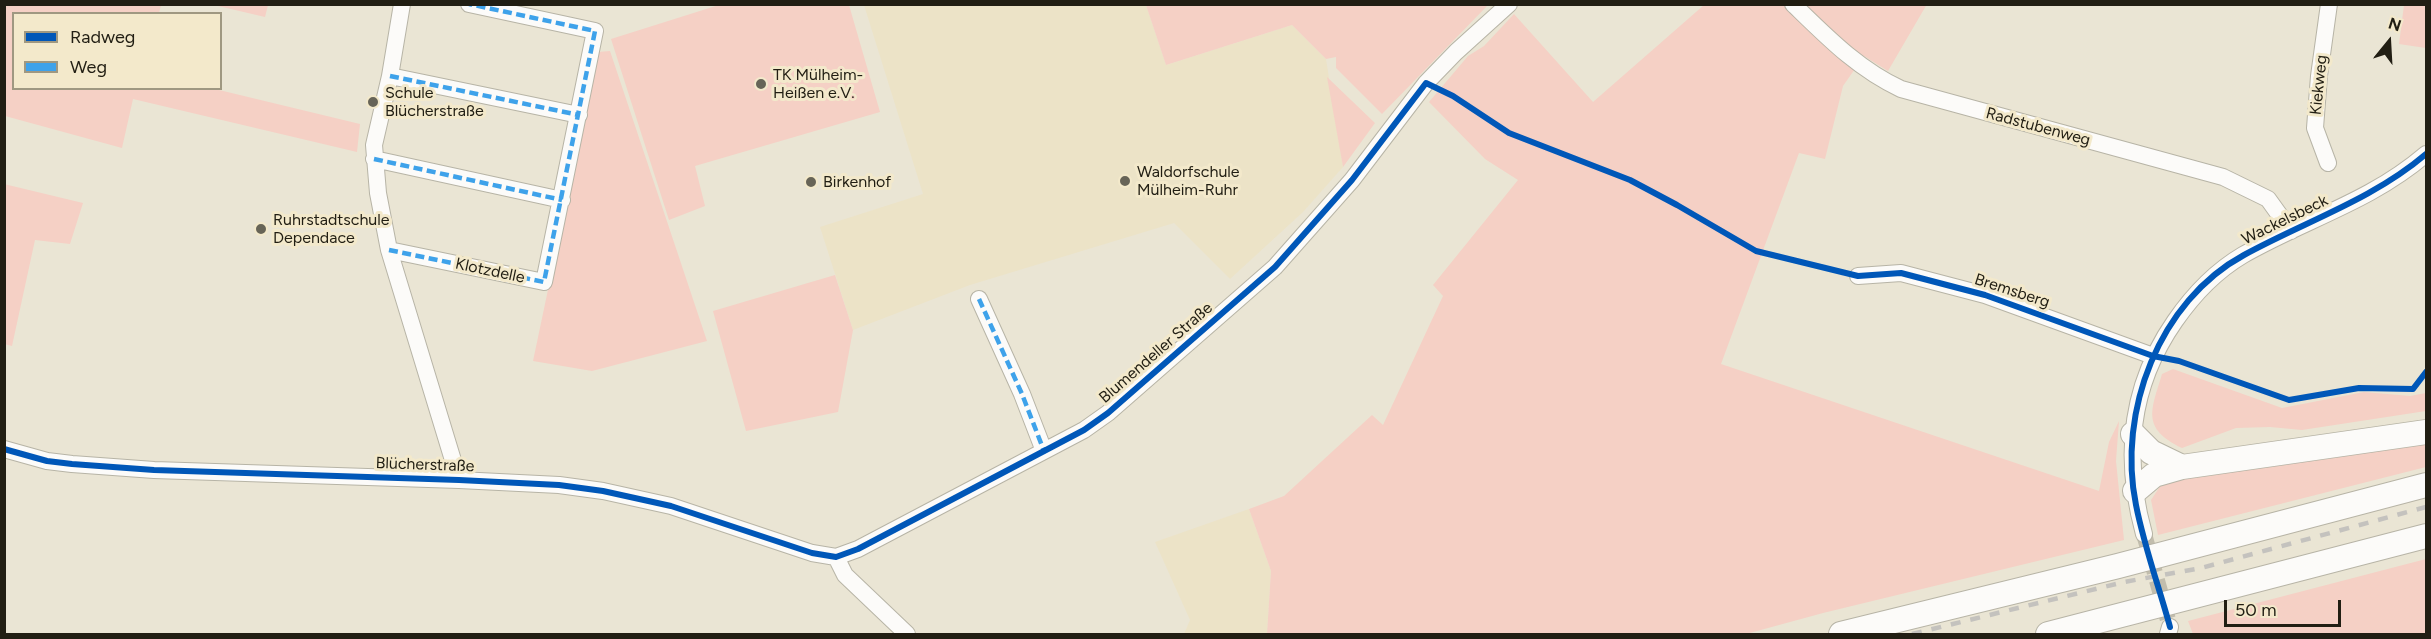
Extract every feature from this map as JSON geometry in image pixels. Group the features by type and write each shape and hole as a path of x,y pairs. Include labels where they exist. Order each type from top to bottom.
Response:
{"highway":[{"path":"2134,491 2154,475 2182,466 2427,432"},
{"path":"2133,434 2151,452 2182,466"},
{"path":"1841,634 2118,566 2427,485"},
{"path":"2048,634 2427,536"}],"street":[{"path":"402,4 390,76 374,145 374,159 382,222 389,250 459,480"},
{"name":"Klotzdelle","path":"389,250 544,282 595,31 470,4"},
{"name":"Blumendeller Straße","path":"836,557 858,549 1084,430 1108,413 1275,267 1352,180 1426,83 1509,4"},
{"name":"Radstubenweg","path":"1793,4 1831,41 1875,77 1901,89 2223,177 2268,199 2291,231"},
{"name":"Kiekweg","path":"2328,163 2315,128 2319,76 2329,4"},
{"path":"390,76 579,115"},
{"name":"Wackelsbeck","path":"2144,534 2135,503 2132,465 2133,434 2142,383 2154,356 2188,303 2211,279 2242,256 2365,197 2406,172 2427,154"},
{"path":"374,159 562,200"},
{"name":"Bremsberg","path":"1858,276 1901,273 1985,295 2154,356"},
{"path":"979,299 1022,394 1044,451"},
{"name":"Blücherstraße","path":"4,449 64,463 142,469 559,485 643,499 801,550 836,557"},
{"path":"836,557 845,576 907,634"}],"shaded area":[{"path":"219,4 268,5 265,17 218,6"},
{"name":"TK Mülheim- Heißen e.V.","path":"722,4 849,5 880,112 695,166 705,206 669,220 611,39"},
{"path":"1927,4 1888,71 1864,56 1843,86 1825,159 1799,153 1721,364 2099,491 2109,442 2119,421 2116,461 2124,540 1746,634 1267,634 1271,571 1249,509 1284,496 1372,415 1383,425 1443,296 1433,285 1518,180 1485,159 1429,102 1468,56 1484,46 1514,14 1593,102 1704,5"},
{"path":"4,5 161,5 159,12 12,12 12,90 219,90 360,124 357,152 133,99 122,148 5,116"},
{"name":"Waldorfschule Mülheim-Ruhr","path":"864,5 1146,5 1166,65 1292,25 1326,59 1343,167 1303,212 1230,279 1174,223 970,285 853,330 820,227 923,194"},
{"path":"1146,5 1488,5 1382,114 1336,68 1336,57 1326,59 1292,25 1166,65"},
{"path":"2404,5 2426,5 2426,48 2399,44"},
{"path":"610,51 707,341 592,371 533,361 598,52"},
{"path":"1327,77 1375,123 1343,167"},
{"path":"4,184 83,203 70,244 35,240 12,346 4,344"},
{"path":"835,275 853,330 838,412 746,431 713,311"},
{"path":"2173,369 2282,408 2364,392 2410,396 2426,393 2426,411 2302,430 2270,427 2236,428 2182,448 2160,433 2153,417 2155,398 2162,374"},
{"path":"2426,443 2426,467 2158,535 2151,500 2165,479"},
{"path":"1249,509 1271,571 1267,634 1184,634 1190,620 1155,542"},
{"path":"2426,559 2425,634 2193,634 2188,621"}],"tunnel":[{"path":"2144,534 2170,627"}],"railway":[{"path":"1912,634 2124,582 2201,568 2426,507"}],"marked path":[{"path":"389,250 544,282 595,31 469,4"},
{"path":"390,76 579,115"},
{"path":"374,159 562,200"},
{"path":"979,299 1022,394 1044,451"}],"cycle path":[{"path":"4,449 47,461 154,470 559,485 603,491 671,506 812,553 836,557 858,549 1084,430 1108,413 1275,267 1352,180 1426,83 1453,96 1509,133 1630,180 1756,251 1858,276 1901,273 1985,295 2153,356 2179,361 2289,400 2359,388 2413,389 2426,372"},
{"path":"2170,627 2139,520 2132,469 2133,433 2139,397 2151,362 2167,330 2189,300 2214,275 2244,255 2384,184 2426,154"}],"place":[{"name":"TK Mülheim- Heißen e.V.","path":"761,84"},
{"name":"Schule Blücherstraße","path":"373,102"},
{"name":"Waldorfschule Mülheim-Ruhr","path":"1125,181"},
{"name":"Birkenhof","path":"811,182"},
{"name":"Ruhrstadtschule Dependace","path":"261,229"}]}
